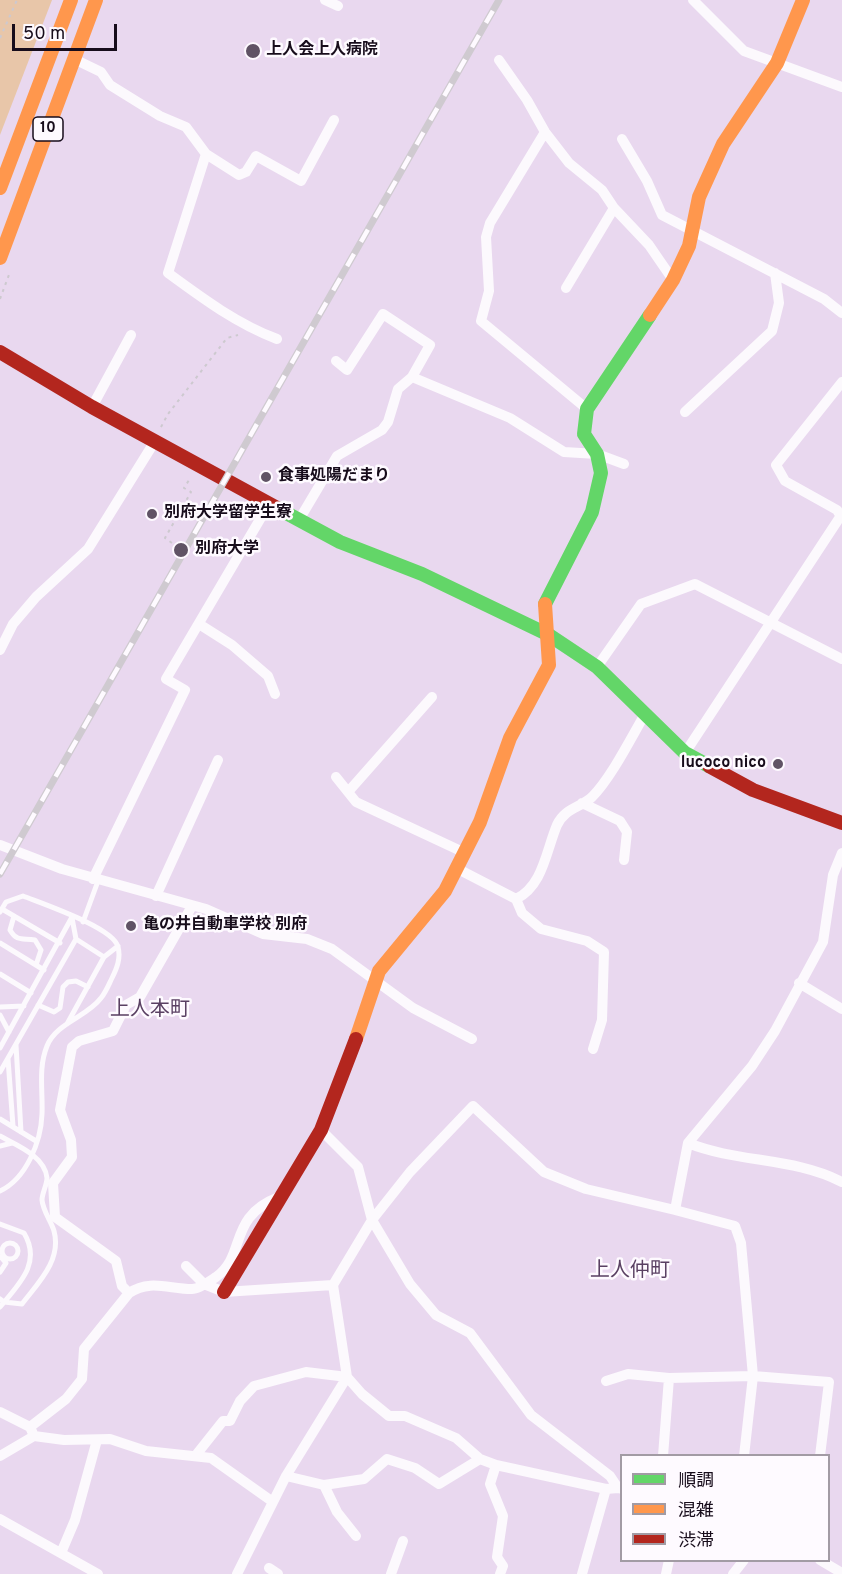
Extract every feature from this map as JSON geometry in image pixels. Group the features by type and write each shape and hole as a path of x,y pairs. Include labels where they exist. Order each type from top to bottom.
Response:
{"main road":[{"name":"10","path":"0,188 71,0"},
{"name":"10","path":"0,258 96,0"},
{"path":"224,1292 321,1130 342,1080 375,980 445,891 480,822 510,738 549,664 549,635 545,602 592,512 601,473 597,454 584,434 587,409 674,280 689,246 690,231 699,197 723,144 777,63 803,0"},
{"path":"0,352 92,407 340,542 422,574 549,635 597,667 685,753 753,790 841,821"}],"street":[{"path":"325,0 338,6"},
{"path":"693,0 744,51 842,87"},
{"path":"74,59 101,72 110,85 160,116 186,127 206,153 239,175 246,172 256,156 301,181 334,120"},
{"path":"498,60 527,100 545,132 569,163 594,183 649,245 674,280"},
{"path":"545,132 490,223 486,237 489,291 481,321 587,409"},
{"path":"622,139 647,181 662,215 824,299 842,313"},
{"path":"206,153 168,273 211,305 256,331 277,339"},
{"path":"566,288 614,208"},
{"path":"685,412 772,331 779,303 775,273"},
{"path":"298,520 337,456 382,430 388,422 398,389 412,377 430,345 383,314 347,370 336,361"},
{"path":"92,407 131,335"},
{"path":"412,377 510,418 564,452 597,454 624,464"},
{"path":"685,753 841,516 837,510 785,481 776,465 842,382"},
{"path":"0,650 13,624 36,597 87,549 155,441"},
{"path":"95,880 185,690 166,679 269,504"},
{"path":"597,667 641,604 695,584 772,621 842,659"},
{"path":"199,624 232,645 268,676 275,694"},
{"path":"348,792 432,697"},
{"path":"516,899 529,893 558,823 570,808 592,796 645,714"},
{"path":"156,896 218,760"},
{"path":"336,777 356,802 463,852"},
{"path":"582,803 603,812 623,826 627,832 624,860"},
{"path":"0,844 95,880 192,906 263,934 307,939 332,949 413,1008 472,1039"},
{"path":"675,1210 688,1143 752,1066 775,1031 823,942 833,875 842,853"},
{"path":"456,868 516,899 522,913 541,929 587,941 604,952 602,1020 593,1049"},
{"path":"129,1293 122,1286 116,1261 55,1217 53,1183 72,1157 71,1140 60,1110 64,1080 72,1047 79,1041 113,1031 126,1005 140,997 192,906"},
{"path":"800,983 842,1009"},
{"path":"620,1488 606,1489 496,1465 480,1459 456,1438 405,1416 389,1416 363,1394 348,1377 333,1285 372,1220 410,1172 473,1106 544,1172 586,1189 735,1226 741,1243 753,1376 744,1454"},
{"path":"321,1130 358,1167 372,1220 410,1284 436,1315 470,1333 531,1415 610,1476 620,1488"},
{"path":"688,1143 721,1155 808,1168 842,1182"},
{"path":"0,1456 32,1431 82,1379 84,1349 129,1293 136,1288 152,1286 171,1285 193,1289 204,1284 228,1268 238,1236 253,1211 279,1197"},
{"path":"186,1266 204,1284 224,1292 333,1285"},
{"path":"196,1455 223,1421 230,1421 240,1401 254,1386 306,1372 348,1377"},
{"path":"606,1381 628,1374 669,1378 753,1376 829,1382 820,1454"},
{"path":"237,1574 286,1476 348,1377"},
{"path":"663,1454 669,1378"},
{"path":"0,1412 32,1431 64,1440 110,1439 146,1451 211,1458 273,1502"},
{"path":"61,1553 75,1520 97,1440"},
{"path":"286,1476 324,1485 364,1479 387,1459 415,1468 439,1484 480,1459"},
{"path":"496,1465 490,1484 503,1516 497,1557 503,1566 500,1574"},
{"path":"324,1485 337,1512 356,1536"},
{"path":"582,1574 606,1489"},
{"path":"0,1519 98,1574"},
{"path":"391,1574 404,1541"},
{"path":"733,1574 742,1562"},
{"path":"823,1562 842,1573"}],"lane":[{"path":"84,922 95,880"},
{"path":"0,1191 16,1181 36,1142 42,1118 41,1066 47,1045 54,1034 102,998 119,964 118,946 111,934 23,896 13,898 1,910 60,943"},
{"path":"14,916 10,930 14,937 19,940 35,940 41,950 36,964"},
{"path":"0,1072 76,939 72,917"},
{"path":"1,1044 60,943 72,917"},
{"path":"76,939 104,957"},
{"path":"0,943 44,970"},
{"path":"67,1025 104,957 118,946"},
{"path":"0,974 31,993"},
{"path":"38,1005 54,1012 60,1008 63,987 68,982 76,981 88,987"},
{"path":"0,1007 24,1006"},
{"path":"0,1015 9,1032"},
{"path":"16,1044 21,1132"},
{"path":"8,1058 12,1126"},
{"path":"3,1096 10,1096"},
{"path":"0,1119 36,1142"},
{"path":"0,1136 31,1153 44,1166 47,1179 42,1200 54,1232 56,1251 48,1268 22,1304 1,1303"},
{"path":"0,1146 12,1143"},
{"path":"1,1225 24,1233 30,1244 32,1261 26,1275 1,1303"},
{"path":"0,1272 5,1266 3,1257 2,1244 14,1243 19,1250 15,1258 3,1257"}],"path":[{"path":"0,38 17,0"},
{"path":"155,441 168,414 227,338 256,331"},
{"path":"172,543 165,538 191,492 184,488 194,472"}],"shaded area":[{"path":"0,0 52,0 0,135"}],"railway":[{"path":"0,874 499,0"}],"traffic: fast":[{"path":"545,604 592,512 601,473 597,454 584,434 587,409 650,315"},
{"path":"277,508 340,542 422,574 549,635 597,667 685,753 709,766"}],"traffic: slow":[{"path":"0,188 71,0"},
{"path":"0,258 96,0"},
{"path":"650,315 673,280 689,246 699,197 723,144 777,63 803,0"},
{"path":"356,1039 379,971 445,891 480,822 510,738 549,665 545,604"}],"traffic: jam":[{"path":"0,352 92,407 277,508"},
{"path":"709,766 753,790 842,823"},
{"path":"224,1292 321,1130 356,1039"}],"place":[{"name":"上人会上人病院","path":"253,51"},
{"name":"食事処陽だまり","path":"266,477"},
{"name":"別府大学留学生寮","path":"152,514"},
{"name":"別府大学","path":"181,550"},
{"name":"lucoco nico","path":"778,764"},
{"name":"亀の井自動車学校 別府","path":"131,926"}],"district":[{"name":"上人本町","path":"150,1011"},
{"name":"上人仲町","path":"630,1272"}]}
